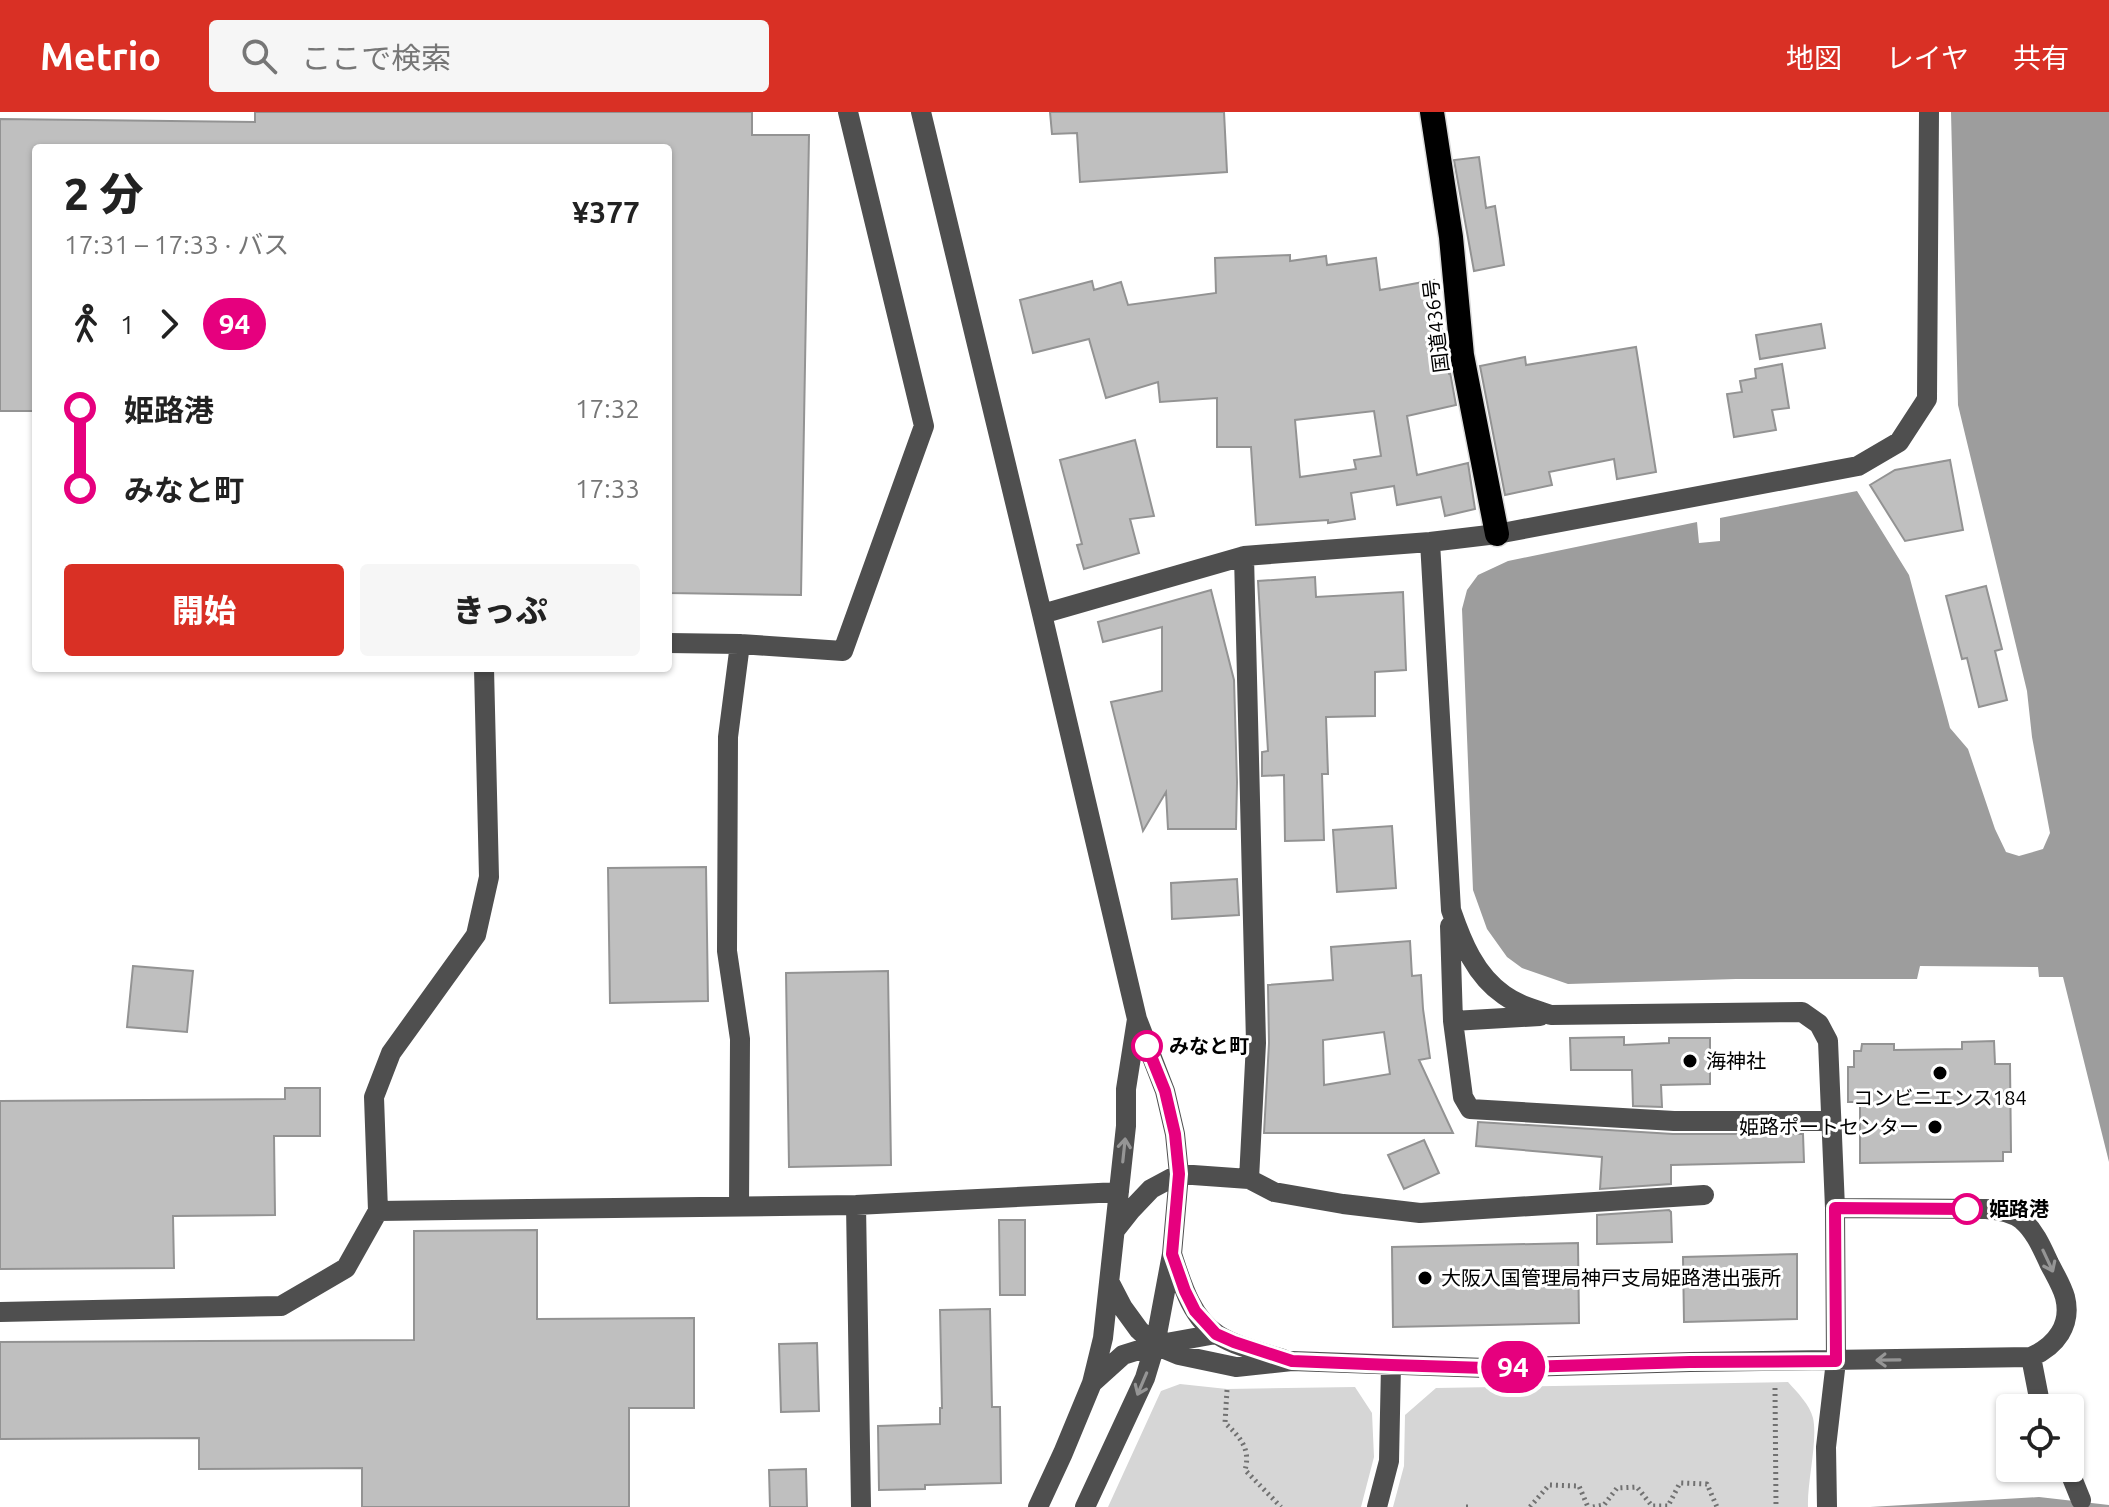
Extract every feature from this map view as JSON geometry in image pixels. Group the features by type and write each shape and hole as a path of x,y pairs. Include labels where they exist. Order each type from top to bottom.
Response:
{"highway":[{"name":"国道436号","path":"1432,112 1451,237 1462,355 1497,534"}],"street":[{"path":"672,643 843,651 924,426 848,112"},
{"path":"921,112 1137,1019 1165,1091 1175,1134 1179,1174 1172,1254 1155,1345 1145,1378 1085,1507"},
{"path":"1042,614 1244,556 1497,534 1858,466 1899,442 1927,399 1929,112"},
{"path":"1430,542 1451,910 1453,1021 1463,1097 1470,1109 1674,1121 1831,1121"},
{"path":"1244,556 1256,1043 1249,1179"},
{"path":"739,1206 740,1039 727,936 728,737 740,644"},
{"path":"0,1312 281,1306 346,1268 378,1211 374,1097 391,1053 476,935 489,877 484,672"},
{"path":"1451,910 1462,944 1488,981 1523,1006 1551,1015"},
{"path":"1453,1021 1551,1015 1802,1012 1819,1024 1828,1041 1835,1208 1836,1361 1826,1447 1827,1507"},
{"path":"1038,1507 1092,1383 1103,1338 1126,1126 1126,1089 1137,1019"},
{"path":"1116,1229 1151,1189 1179,1174 1249,1179 1274,1192 1420,1213 1704,1195"},
{"path":"378,1211 856,1205 1119,1192"},
{"path":"856,1205 861,1507"},
{"path":"1110,1283 1123,1308 1155,1345 1179,1355 1236,1367 1292,1361 1486,1368 2031,1357 2054,1343 2066,1321 2065,1297 2038,1239 2023,1221 2002,1210 1835,1208"},
{"path":"1172,1254 1195,1311 1216,1334 1292,1361"},
{"path":"1092,1383 1123,1355 1155,1345 1216,1334"},
{"path":"2031,1357 2038,1394"},
{"path":"1377,1507 1389,1461 1391,1365"},
{"path":"2074,1482 2081,1500"}],"path":[{"path":"1775,1388 1776,1507"},
{"path":"1227,1389 1225,1423 1245,1444 1245,1470 1281,1507"},
{"path":"1530,1507 1549,1485 1579,1486 1591,1507 1604,1505 1617,1488 1637,1487 1652,1506 1668,1506 1680,1483 1707,1484 1717,1507"}],"shaded area":[{"path":"1951,112 2109,112 2109,1162 2063,977 2039,977 2038,967 1920,966 1917,979 1736,979 1568,984 1522,968 1507,957 1487,929 1473,890 1462,609 1467,590 1478,575 1508,561 1697,522 1699,543 1720,541 1720,518 1857,491 1909,575 1950,728 1968,749 2006,852 2019,856 2043,849 2050,833 2032,737 2027,691 1958,405"},
{"path":"1788,1382 1813,1418 1808,1507 1393,1507 1404,1466 1405,1415 1436,1388"},
{"path":"1180,1384 1227,1389 1355,1387 1372,1413 1374,1457 1361,1507 1108,1507 1161,1391"},
{"path":"2039,1497 2109,1507 1870,1507"}],"building":[{"path":"255,112 752,112 752,135 809,135 801,595 672,593 672,144 32,144 32,411 0,411 0,119 255,122"},
{"path":"1050,112 1224,112 1227,172 1080,182 1077,133 1052,134"},
{"path":"1479,157 1486,208 1495,206 1504,265 1474,271 1454,160"},
{"path":"1290,255 1290,261 1326,256 1327,265 1376,258 1380,290 1434,280 1456,405 1407,416 1417,475 1468,463 1475,509 1445,516 1441,497 1397,505 1394,486 1351,493 1355,519 1256,525 1251,447 1217,447 1217,398 1160,402 1158,382 1106,398 1089,339 1033,353 1020,300 1092,281 1094,290 1121,282 1128,305 1216,293 1215,258","holes":["1374,411 1381,456 1354,460 1356,469 1300,477 1295,420"]},
{"path":"1821,324 1825,348 1760,359 1756,335"},
{"path":"1636,347 1656,472 1617,479 1614,459 1549,472 1552,485 1505,495 1480,366 1525,357 1526,365"},
{"path":"1782,364 1789,408 1772,410 1776,430 1734,437 1727,394 1742,392 1740,381 1756,378 1755,369"},
{"path":"1135,440 1154,516 1130,519 1139,553 1084,569 1077,545 1082,544 1060,460"},
{"path":"1950,460 1963,530 1905,541 1870,485 1895,470"},
{"path":"1315,577 1316,597 1403,592 1406,670 1375,672 1375,716 1326,717 1328,774 1322,774 1324,840 1285,841 1284,775 1262,776 1262,752 1268,751 1258,581"},
{"path":"1986,586 2002,649 1995,651 2007,700 1979,707 1967,658 1962,659 1946,596"},
{"path":"1211,590 1234,680 1236,829 1168,829 1166,792 1143,831 1111,702 1162,691 1162,627 1103,642 1098,622"},
{"path":"1392,826 1396,888 1337,892 1333,830"},
{"path":"706,867 708,1001 610,1003 608,868"},
{"path":"1237,879 1239,915 1172,919 1171,883"},
{"path":"1410,941 1412,976 1421,975 1430,1058 1419,1060 1453,1133 1264,1133 1269,1043 1268,985 1333,980 1331,947","holes":["1384,1032 1390,1074 1324,1085 1323,1040"]},
{"path":"133,966 193,971 187,1032 127,1027"},
{"path":"888,971 891,1165 789,1167 786,973"},
{"path":"1624,1037 1624,1045 1669,1043 1669,1038 1710,1038 1710,1084 1661,1085 1662,1107 1633,1106 1632,1070 1571,1070 1570,1038"},
{"name":"姫路ポートセンター","path":"1994,1041 1995,1064 2010,1064 2011,1152 2003,1152 2003,1161 1860,1163 1860,1102 1848,1102 1848,1067 1854,1067 1854,1051 1861,1051 1862,1044 1894,1044 1894,1050 1962,1049 1962,1042"},
{"path":"285,1088 320,1088 320,1136 274,1136 275,1215 173,1216 174,1268 0,1269 0,1101 285,1099"},
{"path":"1478,1122 1673,1134 1803,1134 1804,1162 1671,1165 1671,1184 1600,1189 1602,1157 1476,1146"},
{"path":"1424,1140 1439,1173 1404,1189 1388,1155"},
{"path":"1669,1210 1672,1242 1597,1244 1597,1215"},
{"path":"999,1220 1025,1220 1025,1295 1000,1295"},
{"path":"537,1230 537,1319 694,1318 694,1408 629,1408 629,1507 362,1507 362,1468 199,1469 199,1438 0,1439 0,1342 414,1340 414,1231"},
{"path":"1578,1243 1579,1323 1393,1327 1392,1247"},
{"path":"1797,1254 1797,1319 1684,1322 1683,1257"},
{"path":"990,1309 992,1407 1000,1407 1001,1483 879,1490 878,1426 940,1424 940,1310"},
{"path":"817,1343 819,1411 781,1412 779,1344"},
{"path":"806,1469 807,1507 770,1507 769,1470"}],"bus line":[{"name":"94","path":"1147,1046 1165,1091 1175,1134 1179,1174 1172,1254 1185,1291 1195,1311 1216,1334 1292,1361 1486,1368 1836,1361 1835,1208 1967,1209"}],"place":[{"name":"みなと町","path":"1147,1046"},
{"name":"海神社","path":"1690,1061"},
{"name":"コンビニエンス184","path":"1940,1073"},
{"name":"姫路ポートセンター","path":"1935,1127"},
{"name":"姫路港","path":"1967,1209"},
{"name":"大阪入国管理局神戸支局姫路港出張所","path":"1425,1278"}]}
